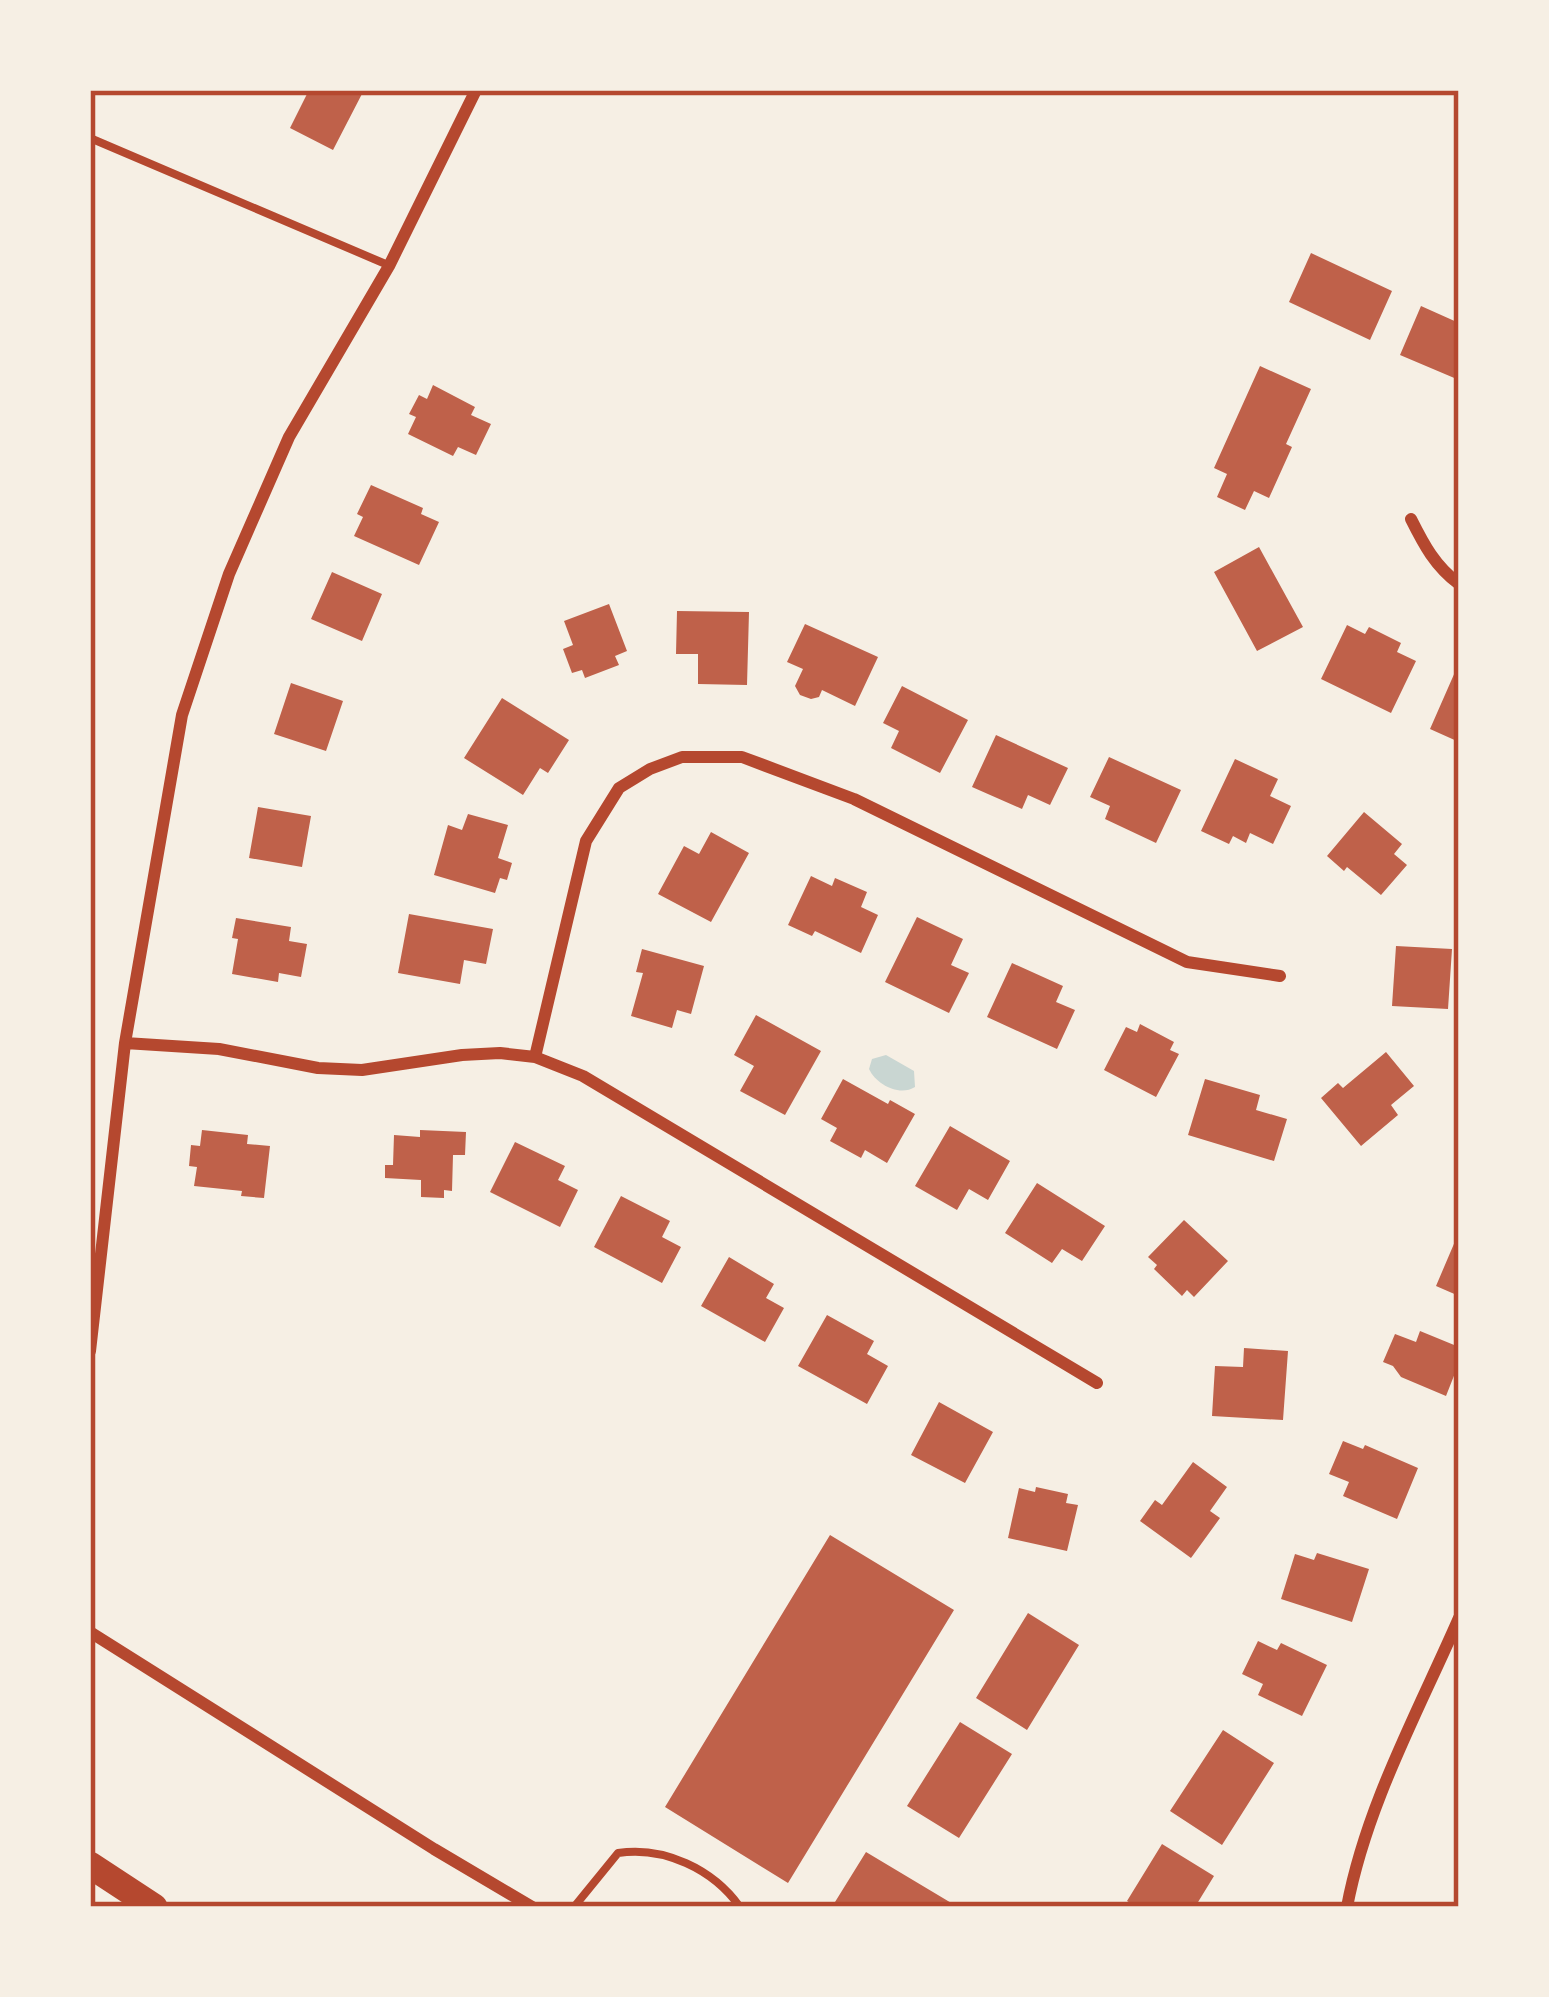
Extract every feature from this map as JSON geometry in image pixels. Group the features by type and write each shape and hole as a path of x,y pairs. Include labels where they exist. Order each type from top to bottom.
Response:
{"highway":[{"path":"90,1865 154,1907"}],"street":[{"path":"90,1351 125,1043 182,716 229,574 289,437 389,266 476,90"},
{"path":"1411,519 1428,553 1459,584"},
{"path":"535,1058 586,842 619,788 682,757 742,757 854,799 1187,962 1280,976"},
{"path":"125,1043 219,1049 318,1068 362,1070 462,1054 535,1058 583,1076 1096,1384"},
{"path":"1347,1907 1355,1864 1375,1809 1459,1618"},
{"path":"90,1632 532,1907"}],"lane":[{"path":"90,138 389,266"},
{"path":"574,1907 618,1853 639,1850 662,1854 700,1871 723,1886 740,1907"}],"shaded area":[{"path":"886,1055 914,1071 915,1087 895,1090 877,1080 869,1069 872,1059"}],"building":[{"path":"309,90 364,90 333,150 290,128"},
{"path":"1311,253 1392,291 1370,340 1289,302"},
{"path":"1421,306 1459,323 1459,380 1400,355"},
{"path":"1260,366 1311,389 1269,498 1254,491 1245,510 1217,497 1227,474 1214,468"},
{"path":"433,385 475,407 471,415 491,424 476,455 458,447 453,456 408,434 416,417 409,414 419,395 427,399"},
{"path":"371,485 423,508 421,514 439,522 419,565 354,536 363,517 357,514"},
{"path":"1259,547 1303,627 1257,651 1214,572"},
{"path":"332,572 382,594 362,641 311,619"},
{"path":"609,604 627,651 615,656 619,665 585,678 582,670 572,673 563,649 573,645 564,621"},
{"path":"677,611 749,612 747,685 698,684 698,654 676,654"},
{"path":"805,624 878,657 855,706 822,690 811,699 800,695 795,686 803,669 787,662"},
{"path":"1347,625 1365,634 1369,627 1401,643 1397,652 1416,661 1391,713 1321,679"},
{"path":"1455,672 1459,674 1459,742 1430,729"},
{"path":"291,683 343,701 326,751 274,734"},
{"path":"902,686 968,720 940,773 891,748 899,731 883,723"},
{"path":"502,698 569,740 548,773 540,768 523,795 464,758"},
{"path":"996,735 1068,768 1050,805 1028,795 1022,809 972,787"},
{"path":"1109,757 1181,790 1156,843 1105,819 1110,806 1090,797"},
{"path":"1235,759 1278,779 1270,796 1291,806 1273,844 1250,833 1246,843 1233,836 1229,844 1201,831"},
{"path":"258,807 311,816 302,867 249,858"},
{"path":"1364,812 1402,844 1394,854 1407,865 1381,895 1327,856"},
{"path":"468,814 508,825 498,858 512,863 507,880 500,878 495,893 434,875 448,825 462,830"},
{"path":"711,832 749,853 711,922 658,894 684,846 699,854"},
{"path":"811,876 832,886 835,878 867,892 861,907 878,915 861,953 815,931 812,936 788,925"},
{"path":"409,914 493,929 486,964 464,960 460,984 398,973"},
{"path":"917,917 963,939 951,965 969,973 949,1013 885,982"},
{"path":"236,918 291,927 289,941 307,944 301,977 279,973 278,982 232,974"},
{"path":"1396,946 1452,949 1448,1009 1392,1006"},
{"path":"642,949 704,966 691,1014 677,1010 672,1028 631,1016 643,973 636,972"},
{"path":"1012,963 1063,986 1056,1002 1075,1010 1057,1049 987,1017"},
{"path":"756,1015 821,1051 785,1115 740,1091 754,1066 734,1055"},
{"path":"1140,1024 1174,1042 1170,1050 1179,1054 1156,1097 1104,1070 1126,1027 1137,1032"},
{"path":"1386,1052 1414,1086 1391,1105 1398,1115 1361,1146 1321,1098 1338,1083 1343,1088"},
{"path":"843,1079 915,1114 887,1163 865,1150 861,1158 830,1141 837,1128 821,1119"},
{"path":"1205,1079 1260,1095 1256,1110 1287,1119 1274,1161 1188,1135"},
{"path":"950,1126 1010,1161 988,1200 969,1189 957,1210 915,1186"},
{"path":"202,1130 248,1135 247,1144 270,1146 264,1198 194,1186 197,1167 189,1166 191,1145 200,1146"},
{"path":"420,1130 466,1132 465,1155 453,1155 452,1191 444,1190 444,1198 421,1197 421,1180 385,1178 385,1165 393,1165 394,1135 420,1137"},
{"path":"515,1142 565,1166 558,1180 578,1190 560,1227 490,1192"},
{"path":"1037,1183 1105,1226 1082,1261 1062,1249 1052,1263 1005,1233"},
{"path":"621,1196 670,1221 662,1237 681,1247 662,1283 594,1247"},
{"path":"1184,1220 1228,1261 1194,1297 1187,1290 1182,1296 1148,1257"},
{"path":"1459,1232 1459,1296 1436,1286"},
{"path":"729,1257 774,1284 766,1298 784,1308 765,1342 701,1306"},
{"path":"827,1315 874,1341 867,1354 888,1366 867,1404 798,1366"},
{"path":"1420,1331 1459,1347 1459,1363 1446,1396 1401,1377 1383,1362 1395,1334 1416,1342"},
{"path":"1244,1348 1288,1351 1283,1420 1212,1416 1215,1366 1243,1367"},
{"path":"939,1402 993,1432 965,1483 911,1455"},
{"path":"1343,1441 1363,1449 1365,1445 1418,1468 1397,1519 1343,1496 1349,1482 1329,1474"},
{"path":"1193,1462 1227,1487 1210,1511 1220,1518 1191,1558 1140,1521 1155,1500 1162,1505"},
{"path":"1036,1487 1068,1494 1066,1503 1078,1505 1067,1551 1008,1538 1019,1488 1035,1492"},
{"path":"830,1535 954,1610 788,1883 665,1807"},
{"path":"1317,1553 1369,1569 1352,1622 1281,1599 1295,1554 1314,1560"},
{"path":"1028,1613 1079,1645 1027,1730 976,1698"},
{"path":"1258,1641 1277,1650 1281,1643 1327,1665 1302,1716 1258,1695 1263,1684 1242,1674"},
{"path":"960,1722 1012,1754 959,1838 907,1806"},
{"path":"1223,1730 1274,1763 1222,1845 1170,1811"},
{"path":"1162,1844 1214,1876 1195,1907 1137,1907 1127,1901"},
{"path":"866,1852 958,1907 844,1907 835,1902"}]}
